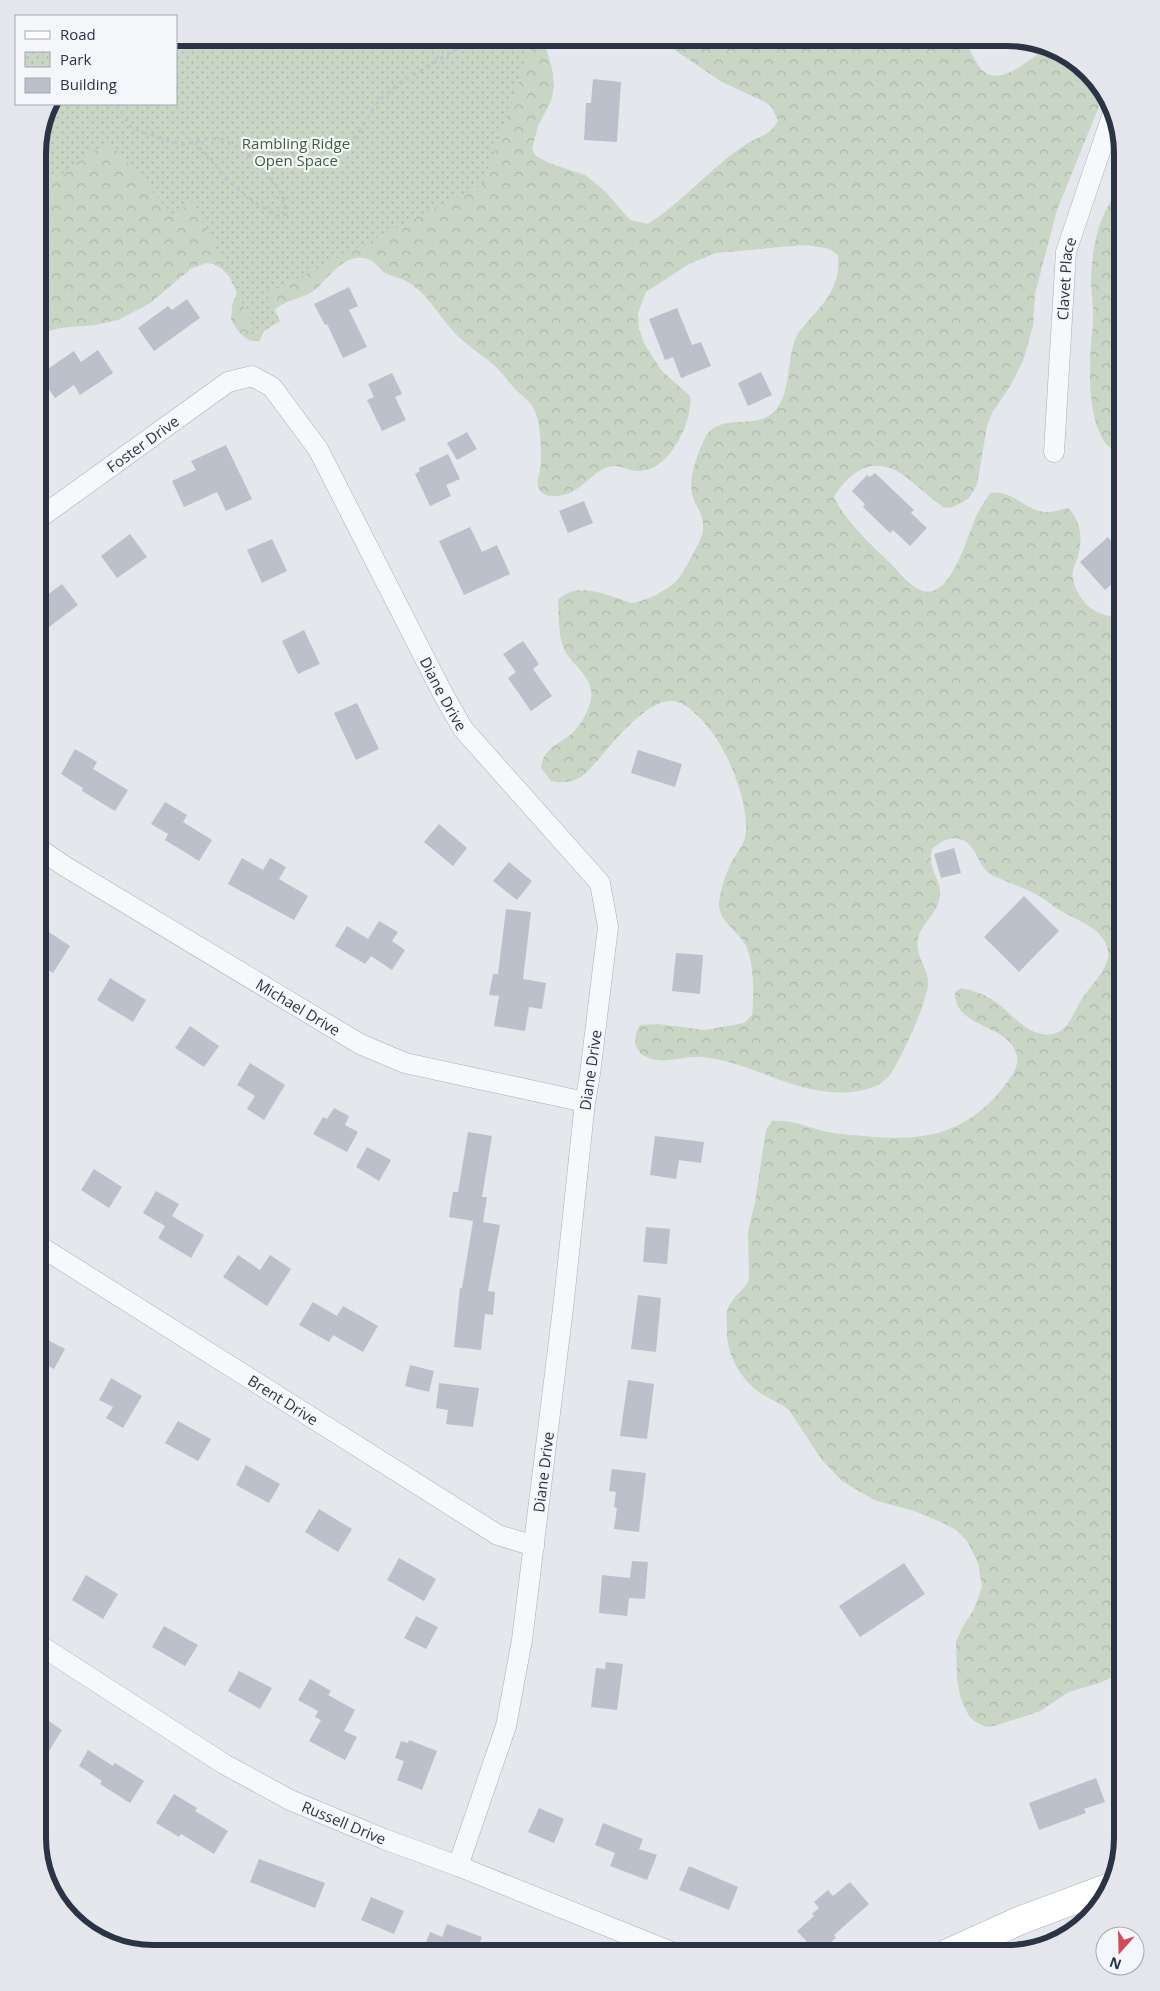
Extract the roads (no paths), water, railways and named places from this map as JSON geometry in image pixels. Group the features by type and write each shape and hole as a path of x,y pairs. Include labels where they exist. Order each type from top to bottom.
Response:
{"main road":[{"path":"967,1945 1021,1920 1099,1891"}],"street":[{"name":"Clavet Place","path":"1054,452 1066,252 1109,123"},
{"name":"Foster Drive","path":"46,513 228,382 252,376"},
{"name":"Diane Drive","path":"252,376 272,387 318,449 443,694 463,729 600,884 608,927 585,1102 564,1300 522,1640 506,1726 458,1866"},
{"name":"Michael Drive","path":"46,853 360,1044 405,1063 585,1102"},
{"name":"Brent Drive","path":"46,1250 498,1535 534,1546"},
{"name":"Russell Drive","path":"46,1649 224,1764 290,1800 654,1945"}],"park label":[{"name":"Rambling Ridge Open Space","path":"296,152"}]}
